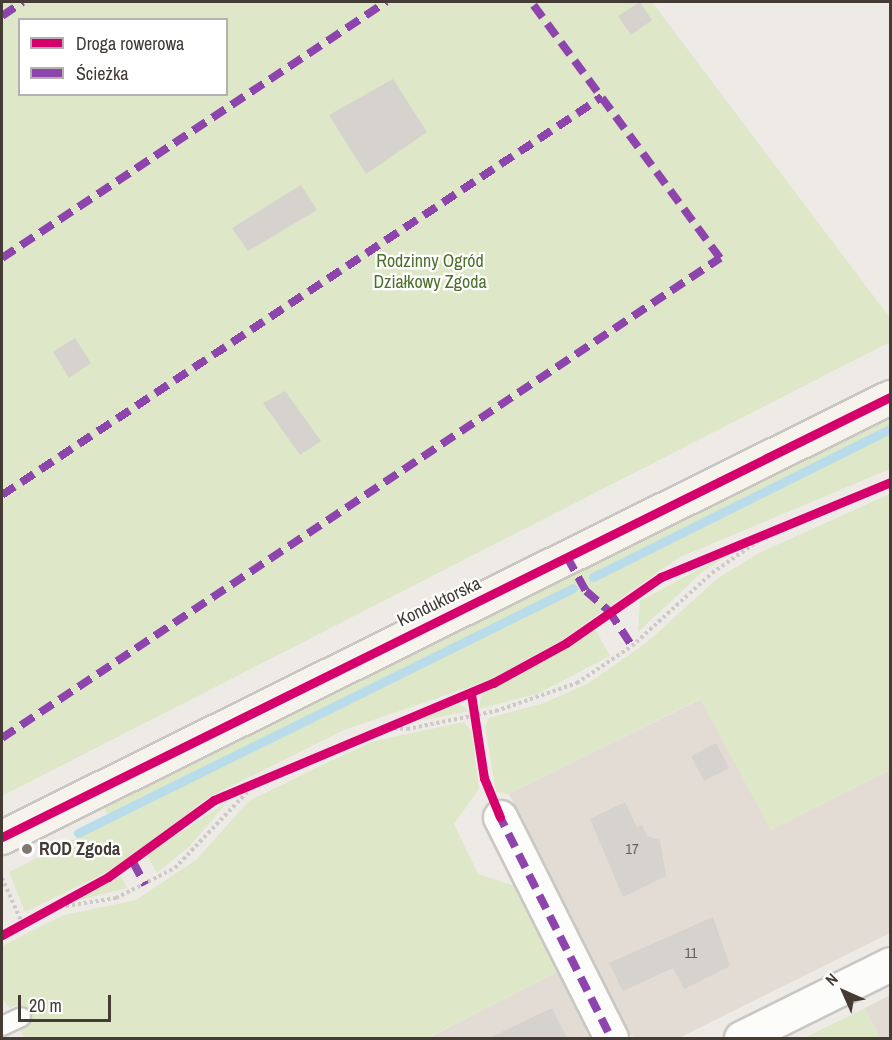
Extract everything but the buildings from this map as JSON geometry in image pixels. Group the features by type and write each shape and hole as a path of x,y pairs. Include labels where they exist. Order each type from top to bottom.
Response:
{"street":[{"name":"Konduktorska","path":"2,837 891,397"},
{"path":"500,818 611,1038"},
{"path":"741,1038 891,964"}],"lane":[{"path":"2,1026 21,1017"}],"path":[{"path":"732,544 761,539"},
{"path":"382,728 407,729 496,711 577,682 632,646 712,573 761,539"},
{"path":"382,728 407,717"},
{"path":"223,797 252,787"},
{"path":"60,907 116,898 175,868 252,787"},
{"path":"2,878 23,925"},
{"path":"60,907 89,888"}],"shaded area":[{"path":"701,699 771,830 890,770 890,933 679,1038 638,1038 629,1035 509,794"},
{"path":"557,972 590,1038 428,1038"},
{"path":"890,995 890,1038 880,1038 865,1008"}],"green space":[{"name":"Rodzinny Ogród Działkowy Zgoda","path":"2,2 652,2 890,318 890,342 2,796"},
{"path":"890,416 890,469 678,558 562,640 490,680 344,730 209,797 117,867 25,912 9,872 110,821 101,800"},
{"path":"890,494 890,770 771,830 700,699 509,794 496,792 485,726 489,718 544,703 589,683 646,643 718,578 761,552"},
{"path":"733,551 701,573 638,632 640,601"},
{"path":"595,629 610,656 537,694 479,709 481,695"},
{"path":"459,704 469,711 393,726 428,715"},
{"path":"464,722 472,732 479,789 454,824 478,874 515,886 557,972 427,1038 24,1038 20,1030 27,1026 16,1005 10,1008 2,999 2,946 64,915 136,900 196,860 249,801 324,764 374,741"},
{"path":"228,801 190,846 157,873 147,855"},
{"path":"121,876 127,888 72,902 113,881"},
{"path":"865,1008 880,1038 804,1038"}],"waterway":[{"path":"593,577 890,429"},
{"path":"78,833 573,588"}],"marked path":[{"path":"2,16 23,2"},
{"path":"2,258 386,2"},
{"path":"2,738 720,258 531,2"},
{"path":"2,495 602,97"},
{"path":"567,557 586,591 609,611 632,646"},
{"path":"498,813 611,1038"},
{"path":"133,862 145,885"}],"cycle path":[{"path":"2,837 890,397"},
{"path":"2,935 108,877 214,800 493,683 566,643 661,577 890,482"},
{"path":"471,694 484,778 500,817"}],"place":[{"name":"ROD Zgoda","path":"27,849"}]}
